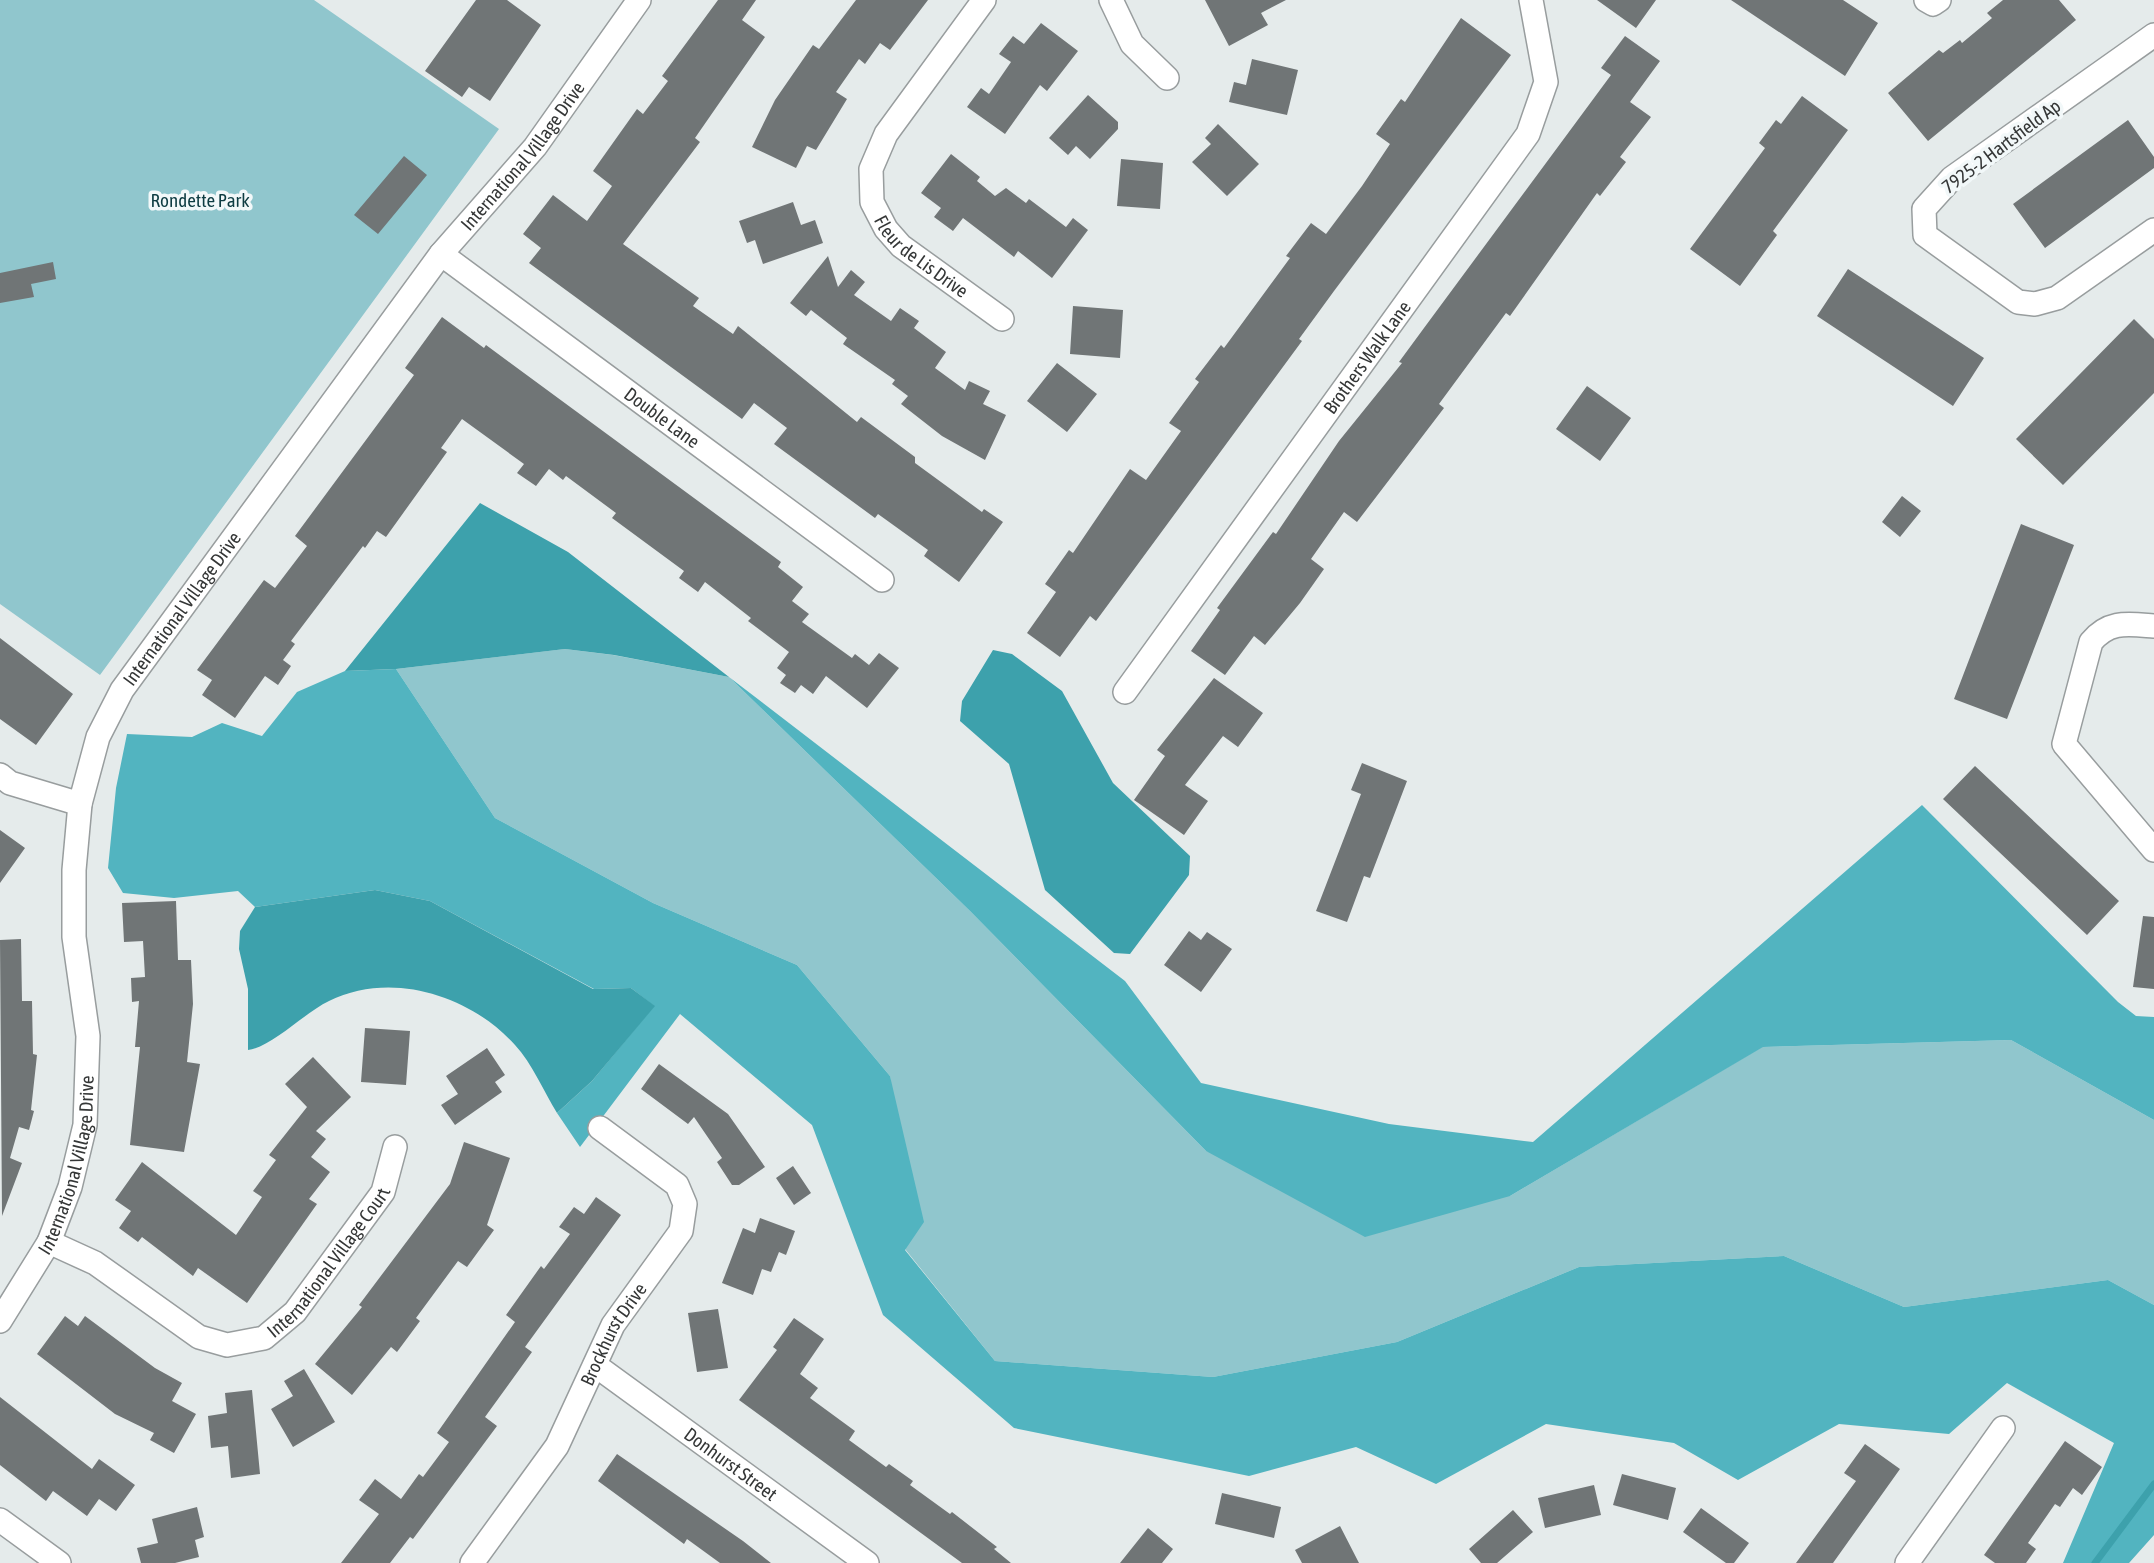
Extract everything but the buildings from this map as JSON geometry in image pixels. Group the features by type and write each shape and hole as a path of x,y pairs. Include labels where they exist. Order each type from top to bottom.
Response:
{"street":[{"name":"International Village Drive","path":"0,1321 48,1242 70,1187 85,1125 88,1036 74,937 74,870 80,804 98,737 121,690 441,254 536,147 639,0"},
{"name":"Fleur de Lis Drive","path":"985,0 886,134 871,169 872,202 886,229 901,246 1002,319"},
{"path":"1111,0 1132,44 1167,78"},
{"name":"Brothers Walk Lane","path":"1125,692 1528,134 1546,82 1531,0"},
{"path":"1926,0 1933,4 1939,0"},
{"name":"7925-2 Hartsfield Ap","path":"2154,34 1952,178 1924,209 1925,235 2018,302 2035,304 2057,298 2154,230"},
{"name":"Double Lane","path":"441,254 883,580"},
{"path":"2154,626 2116,624 2101,630 2091,642 2064,744 2154,850"},
{"path":"0,775 10,783 80,804"},
{"name":"Brockhurst Drive","path":"471,1563 557,1446 613,1325 681,1231 685,1204 677,1185 600,1128"},
{"name":"International Village Court","path":"48,1242 96,1263 199,1337 227,1345 264,1338 295,1312 383,1192 395,1147"},
{"name":"Donhurst Street","path":"595,1365 867,1563"},
{"path":"1907,1563 2003,1428"},
{"path":"0,1520 59,1563"}],"green space":[{"name":"Rondette Park","path":"0,0 314,0 499,129 100,675 0,604"},
{"path":"565,649 613,655 729,677 970,911 1206,1151 1510,1196 1762,1047 2011,1040 2154,1120 2154,1305 2108,1280 1904,1307 1784,1256 1579,1267 1397,1342 1213,1377 995,1361 905,1249 890,1076 797,965 653,903 495,818 396,669"}],"shaded area":[{"path":"480,503 568,552 729,677 614,655 565,649 396,669 345,671"},
{"path":"993,650 1012,654 1062,691 1113,783 1190,856 1189,875 1130,954 1114,953 1045,890 1009,764 960,721 962,701"},
{"path":"396,669 495,818 653,903 797,965 890,1076 924,1222 905,1250 995,1361 1213,1377 1397,1342 1579,1267 1784,1256 1904,1307 2108,1280 2154,1305 2154,1535 2129,1563 2063,1563 2114,1443 2007,1383 1949,1434 1839,1424 1738,1480 1674,1443 1546,1424 1436,1484 1356,1447 1249,1476 1014,1428 883,1315 812,1125 680,1014 580,1147 557,1113 592,1081 654,1006 631,988 594,989 430,901 375,890 255,907 238,891 174,898 123,893 108,868 116,788 127,734 192,737 222,723 262,736 297,692 345,671"},
{"path":"729,677 1125,981 1201,1083 1389,1124 1533,1142 1922,805 2118,1002 2136,1016 2154,1017 2154,1120 2011,1040 1763,1047 1510,1196 1365,1237 1206,1151 970,911"},
{"path":"375,890 430,901 593,989 631,988 655,1006 592,1081 557,1113 527,1060 497,1027 453,1001 428,993 403,988 353,992 329,1001 267,1043 248,1050 248,989 239,949 240,931 255,907"}],"waterway":[{"path":"2095,1563 2154,1484"}]}
